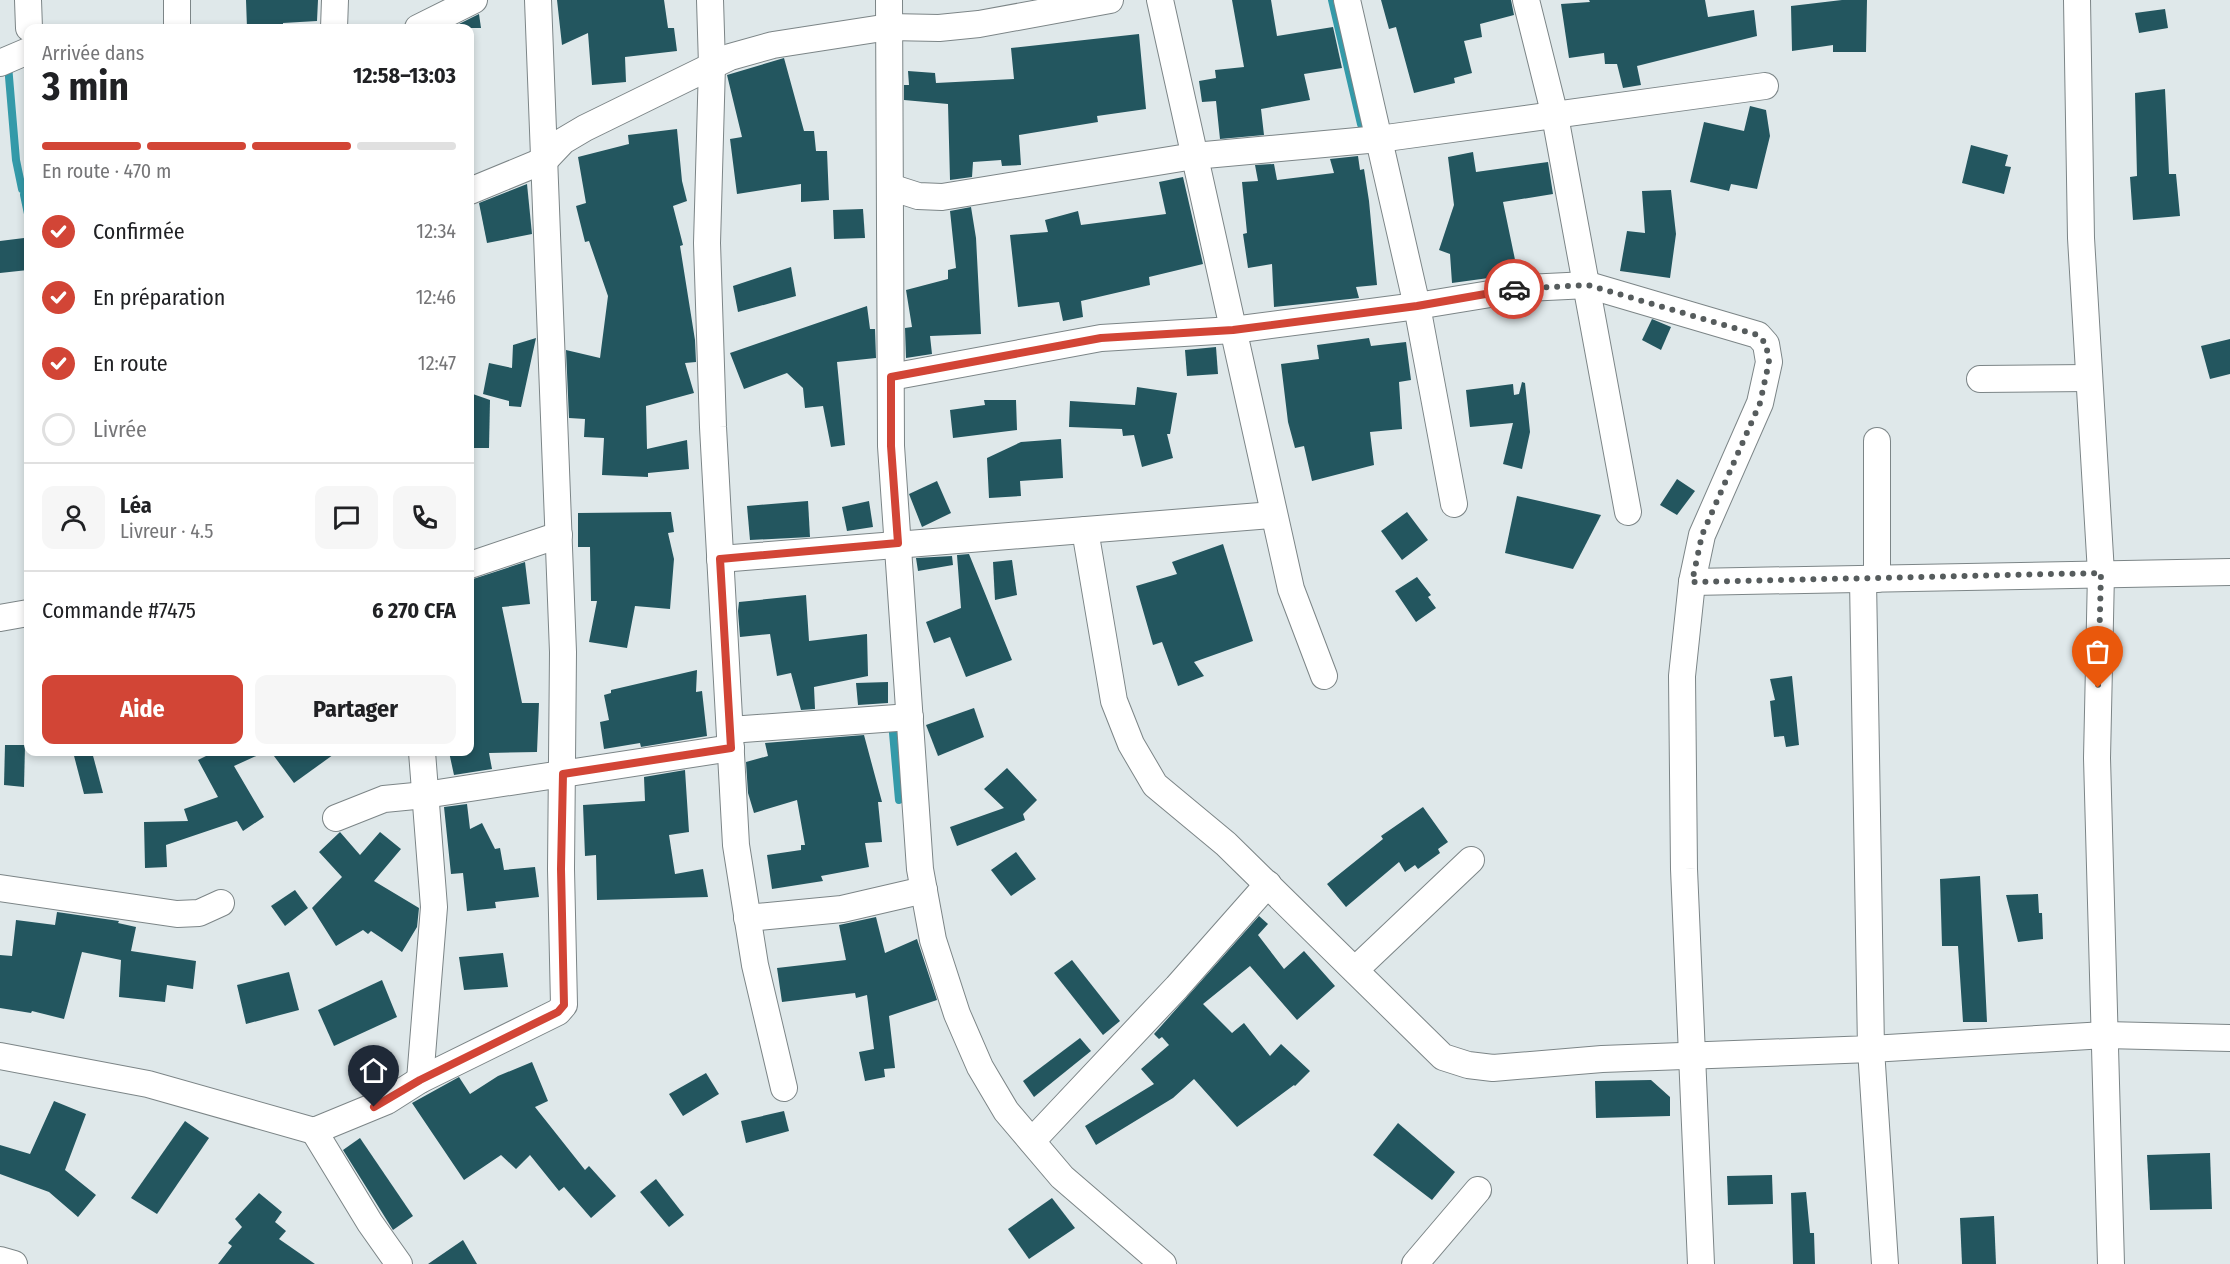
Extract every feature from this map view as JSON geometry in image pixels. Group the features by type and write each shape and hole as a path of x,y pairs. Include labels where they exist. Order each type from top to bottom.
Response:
{"street":[{"path":"28,0 29,24"},
{"path":"177,0 177,24"},
{"path":"334,24 335,0"},
{"path":"426,24 474,0"},
{"path":"0,1056 148,1084 314,1131 387,1101 420,1080 558,1012 564,1005 561,869 563,652 538,0"},
{"path":"710,0 712,65 708,243 720,559 736,845 755,965 784,1088"},
{"path":"889,0 891,446 920,868 933,940 962,1025 980,1067 1006,1111 1062,1177 1163,1264"},
{"path":"474,189 545,160 563,141 585,128 730,57 773,45 889,27 939,28 979,24 1110,0"},
{"path":"1160,0 1291,590 1323,676"},
{"path":"1347,0 1417,306 1454,504"},
{"path":"1526,0 1555,116 1588,285 1628,512"},
{"path":"2077,0 2081,238 2101,573 2097,758 2111,1264"},
{"path":"0,63 24,53"},
{"path":"890,187 918,196 942,197 1194,156 1379,139 1765,86"},
{"path":"891,377 1101,338 1233,330 1417,306 1526,288 1588,285 1758,335 1766,344 1769,362 1760,403 1702,535 1692,582 1682,676 1684,868 1694,1057 1701,1264"},
{"path":"1980,380 2090,378"},
{"path":"1877,441 1870,579 1871,1049 1885,1264"},
{"path":"720,559 898,543 1273,515"},
{"path":"1085,530 1114,701 1131,744 1155,785 1226,844 1443,1057 1468,1065 1493,1068 1602,1059 1871,1049 2104,1035 2230,1038"},
{"path":"474,564 559,535"},
{"path":"1692,582 2230,572"},
{"path":"0,618 24,614"},
{"path":"336,818 384,799 563,774 730,739 910,717"},
{"path":"420,1080 434,907 422,756"},
{"path":"1355,970 1471,860"},
{"path":"1032,1141 1177,987 1268,884"},
{"path":"0,888 177,914 199,913 221,903"},
{"path":"747,918 842,909 924,890"},
{"path":"314,1131 370,1223 399,1264"},
{"path":"1415,1264 1478,1190"},
{"path":"0,1260 14,1264"}],"building":[{"path":"246,0 318,0 317,21 247,24"},
{"path":"557,0 664,0 668,28 674,28 677,51 625,57 626,82 592,85 588,33 562,45"},
{"path":"1232,0 1271,0 1277,36 1333,27 1342,68 1304,74 1310,100 1261,109 1264,135 1220,139 1216,101 1202,102 1199,81 1216,78 1215,70 1244,67"},
{"path":"1381,0 1511,0 1514,15 1480,24 1482,37 1464,41 1472,73 1454,78 1455,83 1414,93 1396,27 1389,29"},
{"path":"1589,0 1705,0 1708,17 1754,10 1757,36 1637,66 1641,85 1623,88 1617,64 1605,64 1604,53 1569,58 1561,4 1590,2"},
{"path":"1842,0 1867,0 1866,52 1833,52 1833,45 1792,51 1791,6"},
{"path":"2165,9 2168,28 2139,33 2135,13"},
{"path":"479,14 481,28 474,28 474,24 459,24"},
{"path":"1139,34 1146,109 1097,116 1098,122 1019,135 1021,165 1002,166 1001,160 973,162 972,177 950,180 948,104 904,100 904,85 909,85 908,71 935,73 936,83 1014,79 1011,48"},
{"path":"784,58 804,131 814,131 816,151 827,151 829,200 801,202 801,184 737,194 730,139 742,137 727,75"},
{"path":"2165,89 2169,174 2176,174 2180,216 2133,220 2130,177 2137,176 2135,93"},
{"path":"1750,106 1766,110 1770,136 1757,189 1731,184 1729,191 1690,182 1704,122 1744,131"},
{"path":"677,129 682,181 687,201 673,206 683,245 680,246 695,340 696,362 685,363 694,393 646,406 647,449 687,440 689,469 648,473 648,477 602,475 604,438 584,437 585,419 569,418 566,350 600,358 608,296 589,241 585,242 576,206 586,203 578,157 629,144 628,135"},
{"path":"1971,145 2008,155 2005,166 2011,167 2004,194 1962,183"},
{"path":"1473,152 1476,172 1548,162 1553,194 1503,202 1518,274 1452,283 1450,254 1439,250 1454,205 1448,157"},
{"path":"1358,156 1360,170 1364,169 1369,201 1377,285 1356,287 1359,298 1274,307 1272,264 1248,268 1243,234 1247,233 1242,182 1258,181 1255,165 1274,164 1277,180 1334,173 1330,159"},
{"path":"1183,177 1203,264 1149,277 1150,285 1081,301 1083,317 1063,321 1059,302 1018,307 1010,235 1048,232 1045,220 1078,211 1081,225 1166,214 1159,182"},
{"path":"527,184 532,234 487,243 479,203"},
{"path":"1671,190 1676,234 1670,278 1620,271 1627,231 1645,233 1642,191"},
{"path":"971,207 976,238 981,334 930,336 932,354 906,358 905,328 912,327 906,290 948,279 948,270 956,268 950,211"},
{"path":"863,209 865,238 834,239 833,210"},
{"path":"24,238 24,270 0,273 0,241"},
{"path":"791,267 796,296 738,312 733,286"},
{"path":"867,306 870,329 875,329 876,358 837,362 845,445 831,447 823,406 805,408 803,388 787,373 744,389 730,353"},
{"path":"1652,319 1671,327 1661,350 1642,340"},
{"path":"536,338 521,407 509,406 509,401 483,394 489,363 512,368 513,345"},
{"path":"1369,338 1371,346 1406,342 1411,380 1399,382 1402,429 1370,432 1374,465 1312,481 1304,446 1295,448 1288,422 1281,364 1319,359 1317,345"},
{"path":"2230,339 2230,374 2210,379 2201,346"},
{"path":"1216,347 1218,374 1187,376 1185,350"},
{"path":"1522,382 1525,383 1530,432 1522,469 1503,464 1513,423 1470,427 1466,390 1513,384 1514,395 1519,394"},
{"path":"1137,387 1177,393 1170,434 1167,434 1173,458 1142,467 1134,435 1123,436 1122,429 1069,427 1070,401 1135,405"},
{"path":"474,394 490,400 489,448 474,448"},
{"path":"984,400 1016,400 1017,430 953,438 950,410 985,405"},
{"path":"1061,439 1063,478 1020,481 1021,496 989,498 987,458 1021,442"},
{"path":"1677,479 1695,491 1677,515 1660,505"},
{"path":"937,481 951,513 922,527 909,494"},
{"path":"1517,496 1601,515 1573,569 1505,553"},
{"path":"808,501 810,537 750,540 747,506"},
{"path":"869,501 873,527 847,531 842,507"},
{"path":"671,512 674,532 668,533 674,559 670,609 635,606 627,648 589,642 597,601 591,601 590,547 578,547 578,513"},
{"path":"1407,512 1428,540 1402,560 1381,531"},
{"path":"1223,544 1253,641 1194,662 1204,676 1178,686 1162,642 1153,645 1136,586 1177,574 1172,562"},
{"path":"969,554 1012,660 966,677 950,637 934,643 926,622 961,608 957,555"},
{"path":"952,556 953,565 918,571 916,558"},
{"path":"1012,560 1017,595 995,600 993,562"},
{"path":"525,562 530,604 502,607 522,703 539,703 537,752 489,753 492,769 454,775 450,756 474,756 474,579"},
{"path":"1417,577 1431,595 1428,597 1436,608 1416,622 1395,591"},
{"path":"806,595 809,641 867,634 868,676 814,687 815,709 801,710 791,673 777,676 770,634 740,637 738,611 739,602"},
{"path":"697,670 696,692 702,691 707,736 641,747 640,743 604,749 600,722 609,720 604,695 611,693 611,690"},
{"path":"1792,676 1799,745 1786,747 1784,736 1774,737 1770,701 1775,700 1770,679"},
{"path":"888,682 888,703 858,705 856,683"},
{"path":"974,708 984,737 938,756 926,725"},
{"path":"864,735 882,802 878,802 882,842 865,843 869,867 821,876 823,881 772,889 767,855 801,850 801,845 805,845 797,800 754,813 748,793 746,762 768,756 765,743"},
{"path":"5,745 24,745 24,787 4,785"},
{"path":"74,756 93,756 103,793 84,794"},
{"path":"206,756 256,756 234,766 264,817 243,831 237,821 166,845 167,867 145,868 144,822 188,821 184,809 218,797 198,760"},
{"path":"274,756 331,756 294,783"},
{"path":"1007,768 1037,800 1023,814 1025,820 957,846 950,827 1004,808 984,789"},
{"path":"685,770 689,832 669,835 675,874 703,869 708,897 597,900 596,855 585,856 583,805 645,801 644,777"},
{"path":"467,804 470,829 482,823 495,849 500,848 504,870 535,867 539,897 495,902 496,908 467,911 463,873 451,874 444,807"},
{"path":"1423,807 1448,842 1438,849 1440,853 1418,869 1415,865 1405,872 1399,862 1346,907 1327,884 1383,839 1381,836"},
{"path":"340,832 360,855 380,832 401,849 374,881 419,908 417,927 402,952 371,931 368,934 363,930 336,946 312,908 342,877 319,852"},
{"path":"1016,852 1036,879 1011,896 991,870"},
{"path":"1980,876 1987,1022 1963,1022 1958,946 1942,946 1940,879"},
{"path":"295,890 308,908 285,926 271,906"},
{"path":"2038,894 2039,913 2042,913 2043,939 2018,942 2006,895"},
{"path":"57,912 119,921 118,923 136,927 131,951 196,961 193,989 167,985 165,1002 119,997 121,960 82,952 64,1019 32,1011 31,1013 0,1008 0,955 12,956 16,920 55,925"},
{"path":"1259,916 1268,924 1258,935 1284,969 1304,951 1335,986 1297,1020 1250,966 1203,1004 1232,1033 1244,1023 1270,1056 1281,1044 1310,1071 1295,1086 1237,1127 1194,1079 1173,1098 1096,1145 1085,1126 1154,1084 1141,1069 1169,1045 1162,1037 1159,1039 1154,1034"},
{"path":"876,917 885,953 917,939 937,1000 889,1016 895,1068 884,1069 885,1077 865,1081 859,1052 874,1049 867,995 856,998 855,993 782,1002 777,968 846,960 839,925"},
{"path":"503,953 508,987 464,990 459,957"},
{"path":"1072,960 1120,1021 1103,1035 1054,973"},
{"path":"289,972 299,1010 246,1024 237,985"},
{"path":"382,980 397,1017 334,1046 318,1010"},
{"path":"1080,1038 1091,1051 1034,1097 1023,1081"},
{"path":"532,1062 548,1101 535,1107 585,1170 589,1166 616,1196 591,1218 564,1187 559,1191 530,1155 516,1169 501,1155 464,1180 412,1103 459,1077 470,1094 498,1076"},
{"path":"706,1073 719,1094 683,1116 669,1094"},
{"path":"1651,1080 1670,1097 1670,1116 1596,1118 1595,1081"},
{"path":"54,1101 86,1114 65,1170 96,1195 78,1217 49,1192 0,1174 0,1145 30,1154"},
{"path":"784,1111 789,1131 746,1143 741,1121"},
{"path":"185,1121 209,1138 157,1214 131,1198"},
{"path":"1398,1123 1455,1172 1432,1200 1373,1155"},
{"path":"360,1138 413,1216 393,1230 343,1150"},
{"path":"2210,1153 2212,1209 2150,1210 2147,1155"},
{"path":"1772,1175 1773,1204 1728,1205 1727,1176"},
{"path":"656,1179 684,1215 669,1227 640,1192"},
{"path":"1806,1192 1810,1233 1814,1233 1815,1264 1793,1264 1791,1193"},
{"path":"259,1193 282,1212 275,1222 286,1231 279,1239 315,1264 218,1264 232,1246 228,1243 242,1227 235,1219"},
{"path":"1052,1198 1075,1228 1029,1259 1008,1229"},
{"path":"1994,1216 1996,1264 1962,1264 1960,1218"},
{"path":"463,1240 477,1264 428,1264"}],"waterway":[{"path":"1332,0 1361,124"},
{"path":"8,65 16,160 22,189"},
{"path":"892,722 899,800"}],"way so far":[{"path":"1514,289 1588,285 1758,335 1766,344 1769,362 1760,403 1702,535 1692,582 2101,573 2098,688"}],"route":[{"path":"374,1107 420,1080 558,1012 564,1005 561,869 563,774 630,761 731,748 720,559 898,543 891,446 891,377 1101,338 1233,330 1417,306 1514,289"}]}
